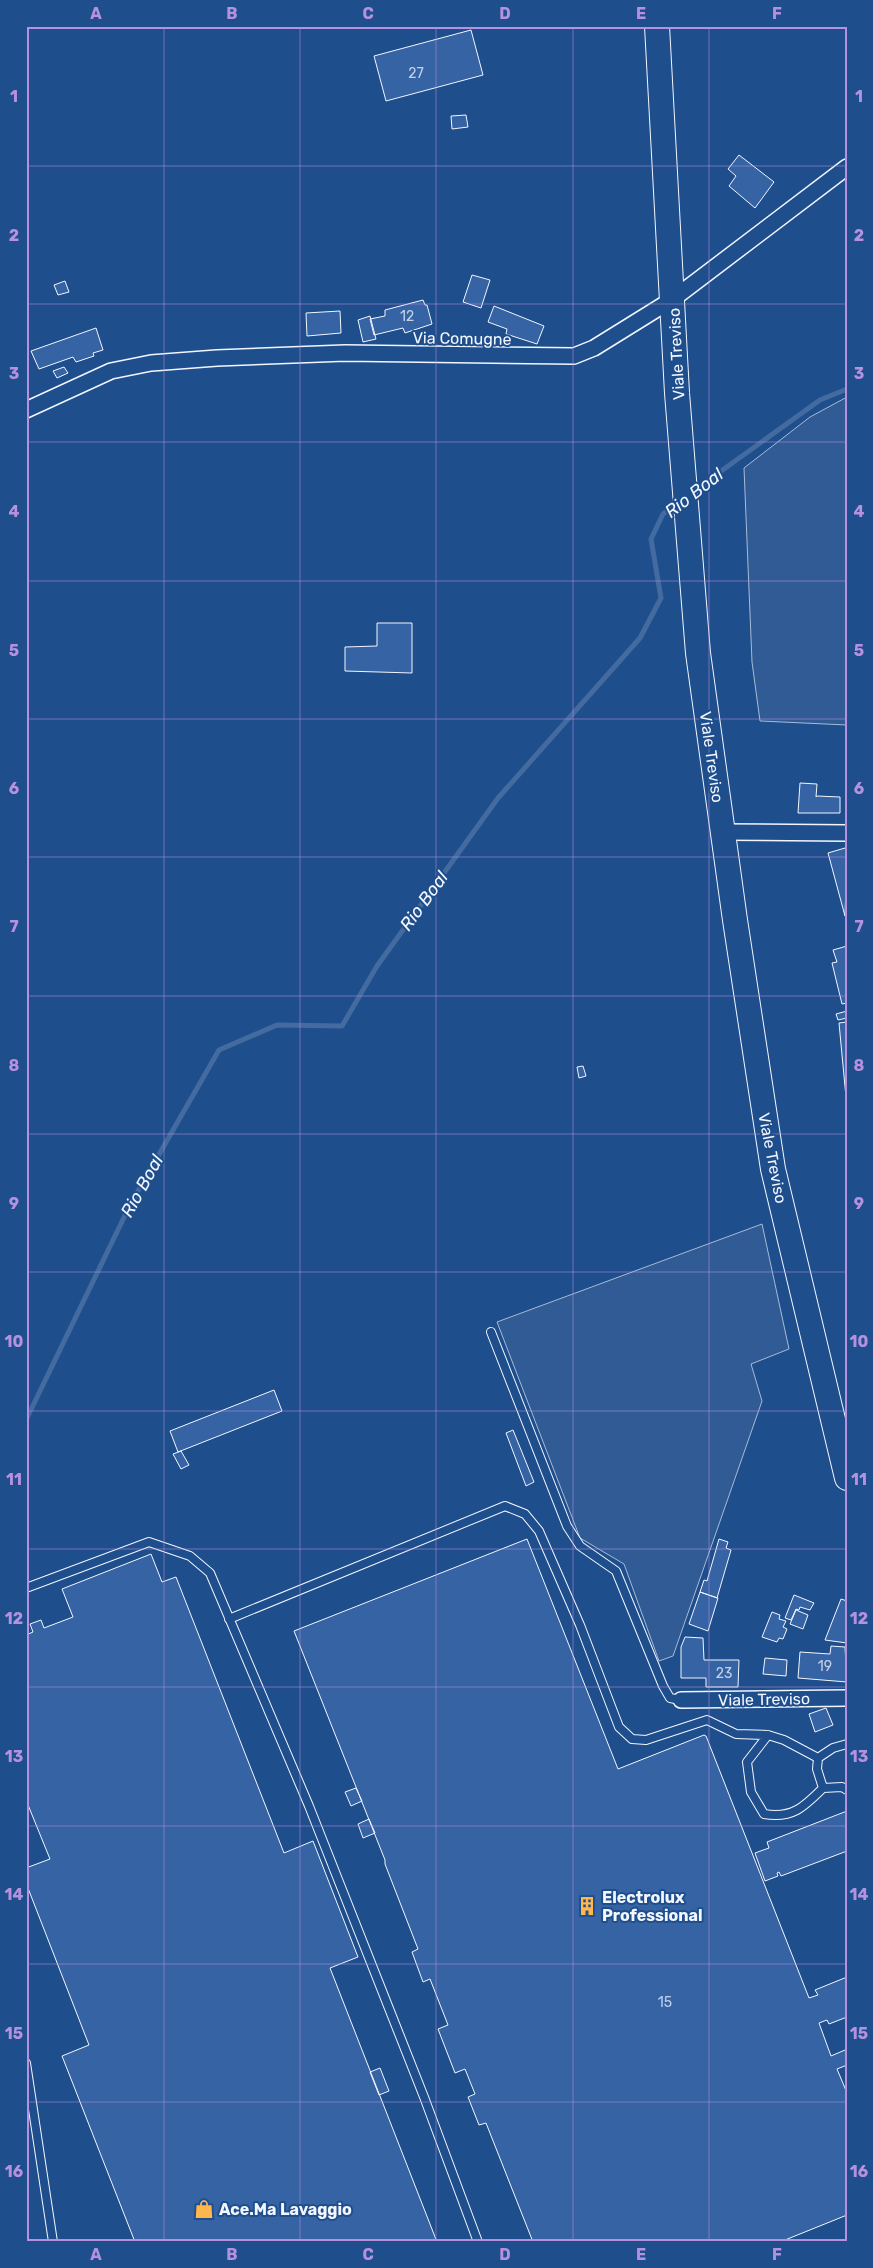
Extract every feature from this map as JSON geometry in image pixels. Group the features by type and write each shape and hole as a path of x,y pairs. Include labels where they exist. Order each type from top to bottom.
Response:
{"main road":[{"name":"Viale Treviso","path":"657,26 677,393 698,653 722,832 773,1168 847,1478"}],"street":[{"name":"Via Comugne","path":"26,410 110,371 151,363 217,358 345,353 574,356 594,348 673,298 847,167"},
{"path":"722,832 847,833"},
{"name":"Viale Treviso","path":"682,1700 847,1698"}],"lane":[{"path":"491,1332 567,1526 580,1546 616,1571 662,1686 670,1698 682,1700"},
{"path":"230,1619 505,1506 525,1514 539,1531 580,1625 619,1727 632,1739 646,1740 707,1720 736,1734 768,1735 784,1740 818,1758"},
{"path":"26,1588 149,1542 190,1556 210,1573 309,1806 424,2097 478,2242"},
{"path":"768,1735 747,1762 751,1792 764,1814 779,1816 805,1807 824,1788 842,1788 847,1790"},
{"path":"818,1758 833,1748 847,1744"},
{"path":"818,1758 817,1769 824,1788"},
{"path":"26,2063 53,2242"}],"shaded area":[{"path":"847,397 847,725 760,721 752,662 744,468 810,417"},
{"path":"762,1224 789,1349 751,1364 762,1401 673,1656 659,1661 624,1564 580,1538 497,1322"}],"building":[{"path":"471,30 483,75 386,101 374,56"},
{"path":"466,115 468,127 452,129 451,116"},
{"path":"739,155 774,182 755,208 729,186 736,176 728,169"},
{"path":"472,275 490,280 481,308 463,302"},
{"path":"65,281 69,292 58,295 54,285"},
{"path":"423,300 425,305 427,305 432,324 405,333 403,328 374,335 370,319 385,316 385,310"},
{"path":"494,306 544,326 537,344 506,334 507,329 488,322"},
{"path":"340,311 341,333 307,336 306,313"},
{"path":"370,316 376,339 363,342 358,320"},
{"path":"96,328 103,350 93,353 94,356 76,362 73,357 39,369 31,351"},
{"path":"64,367 68,373 57,378 53,371"},
{"path":"377,623 412,623 412,673 345,671 345,647 377,646"},
{"path":"800,783 817,784 816,797 840,797 840,813 798,813"},
{"path":"845,848 847,854 845,916 828,853"},
{"path":"847,946 847,1003 842,1004 832,963 837,962 833,950"},
{"path":"847,1011 847,1018 838,1020 836,1014"},
{"path":"847,1022 847,1108 839,1023"},
{"path":"583,1066 586,1076 579,1078 577,1067"},
{"path":"274,1390 282,1411 178,1452 170,1431"},
{"path":"513,1430 534,1482 526,1486 506,1433"},
{"path":"181,1451 189,1465 181,1469 173,1454"},
{"name":"Electrolux Professional","path":"527,1539 618,1769 704,1735 706,1736 809,1998 818,1995 815,1990 847,1977 847,2017 829,2024 827,2020 819,2023 831,2056 845,2050 847,2054 847,2065 837,2069 847,2093 847,2215 785,2240 785,2242 533,2242 486,2123 479,2125 468,2097 475,2094 465,2069 455,2073 438,2029 448,2025 430,1979 423,1982 412,1952 418,1949 385,1860 294,1631"},
{"path":"719,1539 728,1542 726,1548 731,1550 717,1598 700,1592 704,1580 707,1581"},
{"path":"151,1554 162,1582 176,1577 284,1853 313,1841 358,1957 330,1968 437,2242 135,2242 62,2056 89,2045 26,1883 26,1868 50,1859 26,1800 26,1635 33,1632 30,1624 41,1620 44,1628 73,1617 62,1589"},
{"path":"700,1592 718,1598 708,1631 689,1624"},
{"path":"794,1595 814,1603 810,1610 800,1607 799,1610 796,1609 791,1620 785,1618"},
{"path":"841,1599 847,1601 847,1643 825,1640"},
{"path":"796,1610 808,1615 803,1629 790,1624"},
{"path":"772,1612 780,1615 779,1619 786,1621 783,1627 787,1629 783,1639 779,1638 777,1642 762,1637"},
{"path":"685,1637 703,1638 704,1660 739,1660 738,1687 706,1687 706,1678 681,1678 681,1647"},
{"path":"831,1646 845,1647 847,1682 798,1678 800,1652 830,1654"},
{"path":"765,1658 787,1660 786,1676 763,1674"},
{"path":"826,1708 833,1725 815,1732 809,1714"},
{"path":"356,1788 362,1801 351,1806 345,1792"},
{"path":"847,1811 847,1851 781,1876 779,1872 777,1873 778,1876 765,1881 755,1853 769,1848 767,1842"},
{"path":"369,1819 375,1833 363,1838 358,1824"},
{"path":"380,2068 389,2091 379,2095 370,2072"}],"waterway":[{"name":"Rio Boal","path":"692,492 820,400 847,389"},
{"name":"Rio Boal","path":"26,1420 130,1205 219,1050 277,1025 342,1026 377,966 498,798 640,638 661,598 651,539 663,514 679,501"}],"place":[{"name":"Electrolux Professional","path":"587,1906"},
{"name":"Ace.Ma Lavaggio","path":"204,2209"}]}
